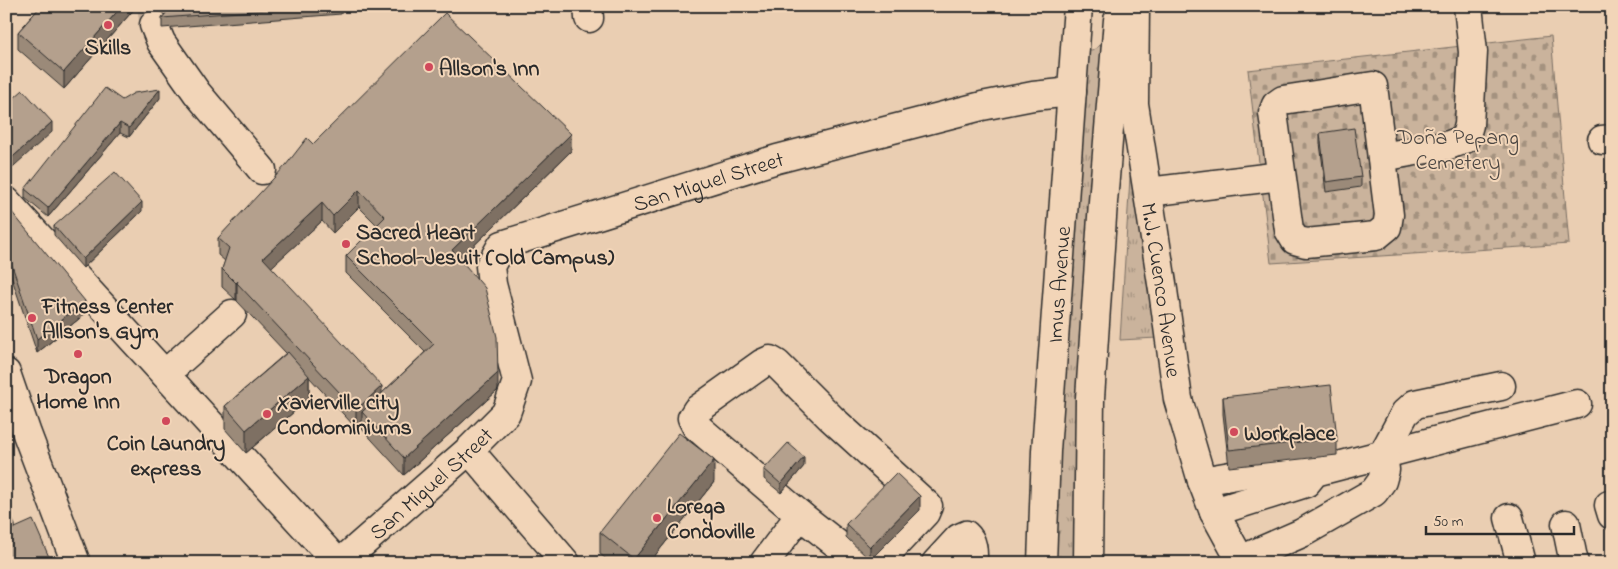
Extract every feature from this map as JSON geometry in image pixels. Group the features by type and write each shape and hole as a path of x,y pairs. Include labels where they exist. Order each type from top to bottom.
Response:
{"street":[{"name":"Imus Avenue","path":"1042,563 1046,451 1078,6"},
{"name":"Imus Avenue","path":"1088,563 1090,398 1118,6"},
{"path":"1117,34 1130,18 1134,6"},
{"name":"M.J. Cuenco Avenue","path":"1134,6 1134,104 1178,399 1202,481 1214,512 1241,561"},
{"path":"1382,157 1449,146 1465,139 1469,125 1472,52 1468,6"},
{"path":"154,25 161,42 197,93 262,170"},
{"path":"1373,86 1382,157 1389,215 1387,227 1376,236 1306,243 1295,240 1289,230 1281,176 1273,113 1276,105 1283,100 1373,86"},
{"name":"San Miguel Street","path":"339,563 469,450 506,413 517,381 492,284 490,266 502,245 786,157 982,106 1033,96 1072,92"},
{"path":"1148,192 1281,176"},
{"path":"6,201 339,563"},
{"path":"165,374 232,314"},
{"path":"861,563 800,515 696,426 692,418 697,410 763,362 770,360 777,364 831,418 928,506 925,514 878,563"},
{"path":"6,373 76,563"},
{"path":"1241,561 1302,534 1374,492 1382,481 1385,470 1383,454 1405,413 1415,404 1501,386"},
{"path":"1214,512 1306,483 1314,472 1577,404"},
{"path":"469,450 566,563"},
{"path":"1202,481 1300,464 1314,472"},
{"path":"772,560 800,515"},
{"path":"1509,518 1521,563"},
{"path":"1566,524 1574,563"},
{"path":"936,563 959,538 966,535 972,544 973,563"}],"green space":[{"path":"1117,33 1091,563 1043,563 1075,50 1092,51"},
{"name":"Doña Pepang Cemetery","path":"1551,36 1569,244 1271,263 1248,70"},
{"path":"1134,113 1157,338 1120,340"}],"building":[{"path":"41,6 122,6 64,72 18,32"},
{"path":"172,6 319,6 162,18"},
{"path":"445,13 571,134 452,250 485,288 497,337 498,373 404,458 362,412 434,344 346,256 385,217 359,190 333,216 322,203 263,258 382,386 356,410 237,283 238,281 236,283 222,269 229,248 218,238 286,165 307,138 313,144"},
{"path":"105,88 122,100 134,93 160,89 129,128 120,123 48,208 25,189"},
{"path":"23,90 52,122 6,163 6,105"},
{"path":"1354,128 1361,177 1326,182 1320,133"},
{"path":"115,172 142,202 83,259 54,226"},
{"path":"6,205 85,301 37,339 6,248"},
{"path":"288,352 309,376 246,430 225,406"},
{"path":"1331,385 1337,438 1229,450 1223,397"},
{"path":"679,433 714,460 634,559 600,532"},
{"path":"788,443 804,457 781,484 764,469"},
{"path":"896,473 920,496 870,547 846,524"},
{"path":"6,505 15,525 6,529"},
{"path":"33,520 49,557 36,563 6,563 6,532"}],"tunnel":[{"path":"151,6 154,25"}],"place":[{"name":"Skills","path":"108,25"},
{"name":"Allson's Inn","path":"429,67"},
{"name":"Sacred Heart School-Jesuit (Old Campus)","path":"346,244"},
{"name":"Fitness Center Allson's Gym","path":"32,318"},
{"name":"Dragon Home Inn","path":"78,354"},
{"name":"Xavierville city Condominiums","path":"267,414"},
{"name":"Coin Laundry express","path":"166,421"},
{"name":"Workplace","path":"1234,432"},
{"name":"Lorega Condoville","path":"657,518"}]}
